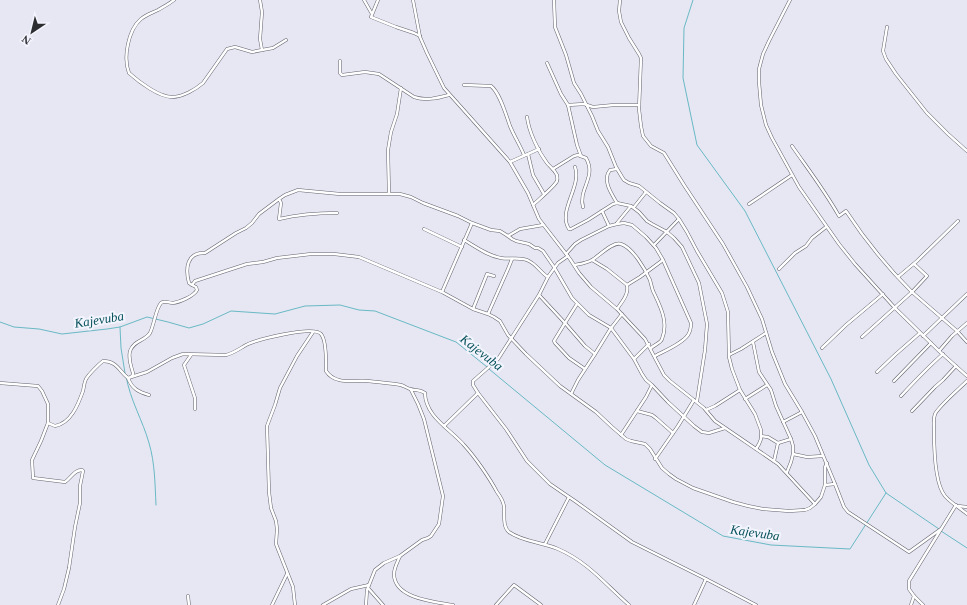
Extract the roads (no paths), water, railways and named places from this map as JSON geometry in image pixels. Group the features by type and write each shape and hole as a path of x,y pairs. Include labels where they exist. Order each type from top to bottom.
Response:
{"street":[{"path":"174,0 140,20 127,45 126,58 129,73 164,96 180,96 200,86 228,49 235,47 252,52 273,48 286,40"},
{"path":"260,0 262,12 260,39 262,50"},
{"path":"364,0 372,15 371,17 420,36"},
{"path":"372,15 378,0"},
{"path":"413,0 420,36 444,88 510,162 528,193 537,216 579,273 591,287 622,314 649,344 667,378 706,410 712,419 774,461 787,472 816,504"},
{"path":"554,0 556,27 574,83 581,94 617,169 624,180 639,186 674,213 682,223 719,288 728,312 729,355 732,369 740,390 760,425 761,436 756,450"},
{"path":"620,0 619,11 621,22 629,38 640,54 639,105 641,126 644,136 651,146 664,153 723,244 747,287 762,319 772,352 785,384 802,412 827,463 844,508 910,552 941,529"},
{"path":"790,0 763,54 759,69 761,105 766,125 772,138 801,191 826,227 855,264 894,308 920,334 967,376"},
{"path":"887,27 883,51 890,66 932,120 967,151"},
{"path":"340,61 340,72 342,75 365,72 379,74 419,99 436,98 449,95"},
{"path":"548,63 561,94 568,105 581,156"},
{"path":"464,85 491,86 494,89 504,107 510,125 524,155"},
{"path":"388,193 388,150 391,132 397,114 401,88"},
{"path":"568,105 584,104 586,106 593,107 639,105"},
{"path":"527,117 531,133 539,149 546,162 557,175 557,181 533,205"},
{"path":"792,146 839,216 846,211 871,246 898,278 957,331 967,342"},
{"path":"510,162 539,149"},
{"path":"528,154 533,175 544,194"},
{"path":"553,169 574,156 578,155 586,158 590,167 582,197 583,207"},
{"path":"575,168 577,172 576,180 566,213 566,223 569,229 588,220 613,204 617,203 632,207 652,224 667,232 682,247 699,283 707,330 696,401 655,458"},
{"path":"617,169 610,170 606,177 609,189 617,203"},
{"path":"749,204 792,175"},
{"path":"129,378 133,375 130,351 136,343 150,334 160,304 165,301 174,303 190,296 197,290 196,287 188,283 187,267 192,256 199,253 205,253 236,232 246,228 259,214 279,199 298,190 340,194 400,194 411,197 491,230 500,230 516,241 529,244 543,251 570,296 589,315 611,328 634,359 646,380 663,397 699,430 709,433 725,428"},
{"path":"617,224 646,192"},
{"path":"279,199 281,203 279,219 316,212 337,212"},
{"path":"602,211 610,226"},
{"path":"654,246 679,219"},
{"path":"898,278 958,221"},
{"path":"442,292 472,223"},
{"path":"655,356 682,342 688,335 691,328 691,323 663,260 654,246 632,225 624,223 617,224 610,226 575,244 548,277 498,359 472,383 506,429 527,461 550,484 632,542 756,605"},
{"path":"508,236 520,229 543,225"},
{"path":"779,269 795,253 806,246 812,238 826,227"},
{"path":"424,229 462,247"},
{"path":"464,240 495,256 512,259 522,258 529,261 536,265 543,274 548,277"},
{"path":"574,265 592,260 619,244 638,258 650,280 662,311 664,327 662,339 651,348"},
{"path":"192,285 195,281 247,264 264,262 277,258 311,254 334,254 359,257 442,292 473,309 497,319 511,338 554,381 596,412 621,435 631,441 645,444 662,468 676,479 693,488 733,502 763,510 805,510 816,504 821,497 825,485 825,467 827,463"},
{"path":"488,314 512,259"},
{"path":"592,260 608,268 627,286 628,289 626,295 617,309"},
{"path":"627,286 663,260"},
{"path":"862,337 912,292 927,276 914,264"},
{"path":"473,309 488,274 494,276"},
{"path":"822,348 846,325 883,294"},
{"path":"923,336 967,294"},
{"path":"538,295 585,346 596,354"},
{"path":"577,304 554,342 569,358 586,369"},
{"path":"571,394 611,328 622,314"},
{"path":"939,351 957,331 967,323"},
{"path":"295,605 293,587 276,544 276,521 271,508 269,492 267,426 280,388 296,356 314,331"},
{"path":"129,378 147,372 172,358 183,354 226,355 246,345 286,333 319,332 324,342 326,371 331,377 348,382 366,381 403,386 411,390 416,389 423,391 431,412 464,444 494,487 504,507 505,526 509,532 520,538 546,544 559,549 582,562 598,575 629,605"},
{"path":"729,355 766,333"},
{"path":"877,372 920,334"},
{"path":"753,342 759,372 771,390 783,422 792,439 793,454 787,472"},
{"path":"894,381 931,343"},
{"path":"634,359 649,344"},
{"path":"901,396 929,366 943,354"},
{"path":"192,355 184,365 195,398 195,409"},
{"path":"48,423 55,426 60,426 71,416 78,406 84,390 85,380 103,361 114,363 118,366 122,374 129,378 132,386 139,392 149,395"},
{"path":"912,411 956,366"},
{"path":"967,381 935,414 934,451 942,492 967,514"},
{"path":"0,383 38,386 48,404 48,423 32,460 33,478 65,482 78,470 84,471 80,486 80,503 69,568 58,605"},
{"path":"621,435 646,397 652,385"},
{"path":"745,399 767,385"},
{"path":"366,605 368,587 372,575 377,568 400,556 422,540 431,536 439,524 443,496 424,419 411,390"},
{"path":"706,410 740,390"},
{"path":"444,426 478,393"},
{"path":"637,411 652,415 673,433"},
{"path":"783,422 802,412"},
{"path":"761,436 768,437 778,443 792,439"},
{"path":"774,461 778,443"},
{"path":"793,454 807,457 823,456"},
{"path":"825,485 835,484"},
{"path":"546,544 569,497"},
{"path":"956,505 967,508"},
{"path":"923,605 909,589 909,581 956,505"},
{"path":"400,556 394,573 400,588 411,596 422,600 453,605"},
{"path":"272,605 287,574"},
{"path":"694,605 706,579"},
{"path":"496,605 514,585 541,605"},
{"path":"323,605 351,589 368,587"},
{"path":"368,587 383,605"},
{"path":"188,596 189,605"},
{"path":"911,605 914,596"}],"waterway":[{"path":"693,0 684,28 683,78 697,145 745,211 831,379 869,465 886,493 939,529"},
{"name":"Kajevuba","path":"0,322 14,327 39,329 62,334 120,327 147,317 189,328 203,324 231,311 275,314 305,306 340,305 359,310 375,311 456,342 487,367"},
{"path":"120,327 121,348 125,373"},
{"name":"Kajevuba","path":"489,369 605,465 723,536 771,545 850,549 886,493"},
{"path":"126,376 130,394 151,451 156,505"},
{"path":"941,531 967,548"}]}
